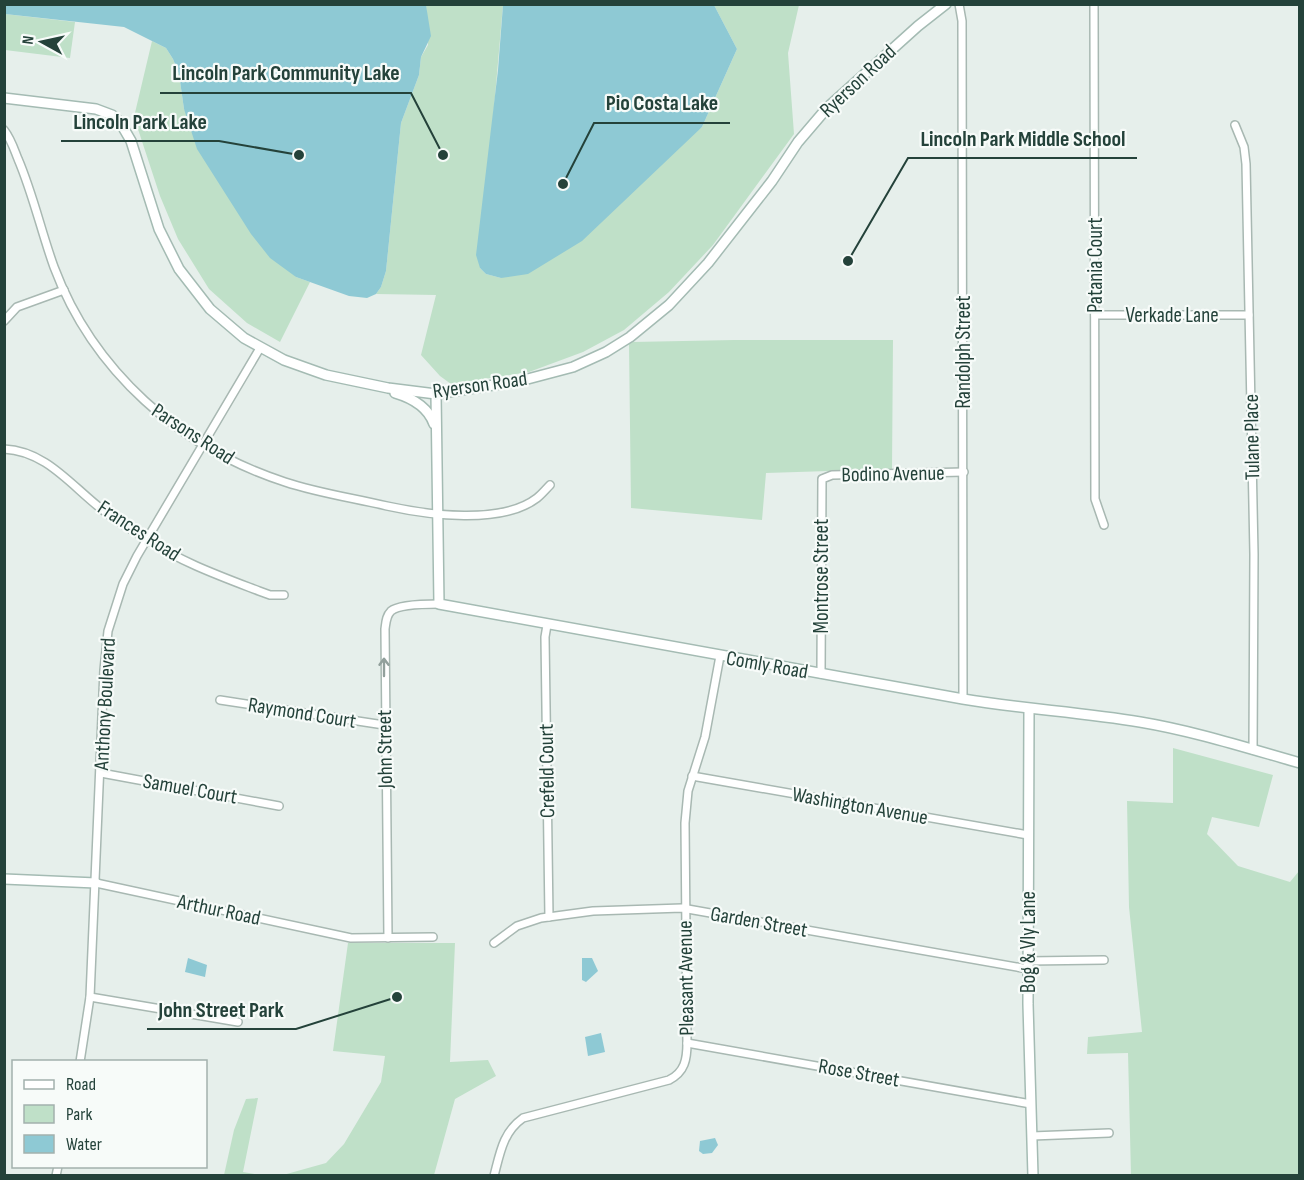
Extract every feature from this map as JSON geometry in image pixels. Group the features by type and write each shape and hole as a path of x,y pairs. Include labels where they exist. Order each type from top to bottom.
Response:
{"main road":[{"name":"Ryerson Road","path":"4,98 96,109 107,112 120,122 130,141 159,229 179,269 210,309 260,348 305,368 364,383 436,394 520,381 573,367 606,352 630,337 669,304 708,262 761,196 798,142 827,108 918,26 946,4"},
{"path":"364,383 402,395 418,403 428,413 436,428"},
{"path":"436,394 440,604"},
{"name":"Comly Road","path":"440,604 963,699 1169,727 1299,763"},
{"name":"Bog & Vly Lane","path":"1029,709 1028,965 1033,1176"},
{"name":"Arthur Road","path":"4,879 96,883"}],"street":[{"name":"Randolph Street","path":"959,4 962,33 963,699"},
{"name":"Patania Court","path":"1094,4 1095,499 1104,525"},
{"name":"Tulane Place","path":"1235,125 1244,147 1246,164 1254,554 1253,750"},
{"name":"Parsons Road","path":"4,130 9,136 22,168 54,266 64,290 90,337 124,381 161,416 204,446 247,468 287,483 412,512 495,514 510,511 537,499 550,485"},
{"path":"4,321 17,307 64,290"},
{"name":"Verkade Lane","path":"1095,315 1250,315"},
{"name":"Anthony Boulevard","path":"80,1060 90,997 104,670 108,631 123,584 260,348"},
{"name":"Frances Road","path":"4,449 16,449 32,454 56,469 103,511 176,557 264,593 284,594"},
{"name":"Bodino Avenue","path":"824,478 832,475 964,472"},
{"name":"Montrose Street","path":"821,674 823,596 821,492 824,478"},
{"name":"John Street","path":"388,938 384,725 385,629 387,617 398,607 440,604"},
{"name":"Crefeld Court","path":"547,625 545,637 549,917"},
{"name":"Pleasant Avenue","path":"494,1176 502,1144 510,1129 518,1121 528,1116 669,1080 679,1074 685,1064 687,1043 685,823 688,791 705,737 720,656"},
{"name":"Raymond Court","path":"220,700 384,725"},
{"name":"Samuel Court","path":"101,773 279,806"},
{"name":"Washington Avenue","path":"692,776 1029,835"},
{"name":"Arthur Road","path":"96,883 351,938 433,937"},
{"name":"Garden Street","path":"494,943 518,926 549,917 593,911 684,909 1028,965 1104,960"},
{"path":"90,997 238,1022"},
{"name":"Rose Street","path":"687,1043 1031,1104"},
{"path":"1032,1136 1109,1133"}],"green space":[{"path":"426,5 503,5 480,268 486,274 501,278 702,127 737,49 714,5 799,5 788,53 794,134 713,245 669,292 624,330 583,352 529,372 451,384 440,376 421,355 436,295 376,294 386,271 401,123 419,75 421,57 428,45"},
{"path":"5,14 75,22 70,58 5,50"},
{"path":"152,41 166,48 173,59 179,74 184,109 296,277 310,282 280,342 247,323 209,289 178,239 160,196 134,117"},
{"path":"893,340 892,469 766,473 762,520 631,508 629,344 632,342"},
{"path":"1173,748 1273,775 1259,827 1212,817 1207,834 1238,866 1290,882 1299,871 1299,1175 1131,1175 1128,1053 1087,1054 1088,1037 1142,1032 1129,907 1127,801 1173,803"},
{"path":"348,943 455,943 450,1062 488,1060 496,1076 455,1099 434,1175 283,1175 326,1163 344,1144 381,1082 385,1056 333,1051"},
{"path":"258,1098 243,1172 260,1175 224,1175 234,1130 246,1099"}],"water":[{"path":"5,4 426,5 431,36 421,57 419,75 401,123 386,271 376,294 367,298 349,296 296,277 270,258 251,234 197,149 184,109 179,74 166,48 124,27 5,14"},
{"path":"503,5 714,5 737,49 702,127 582,241 528,274 501,278 486,274 480,268 476,255 498,70"},
{"path":"188,958 207,965 205,977 185,972"},
{"path":"582,958 592,958 598,971 586,982 582,980"},
{"path":"601,1033 605,1052 588,1056 585,1037"},
{"path":"715,1138 718,1145 712,1153 703,1154 699,1151 700,1141"}],"place":[{"name":"Lincoln Park Lake","path":"299,155"},
{"name":"Lincoln Park Community Lake","path":"443,155"},
{"name":"Pio Costa Lake","path":"563,184"},
{"name":"Lincoln Park Middle School","path":"848,261"},
{"name":"John Street Park","path":"397,997"}]}
